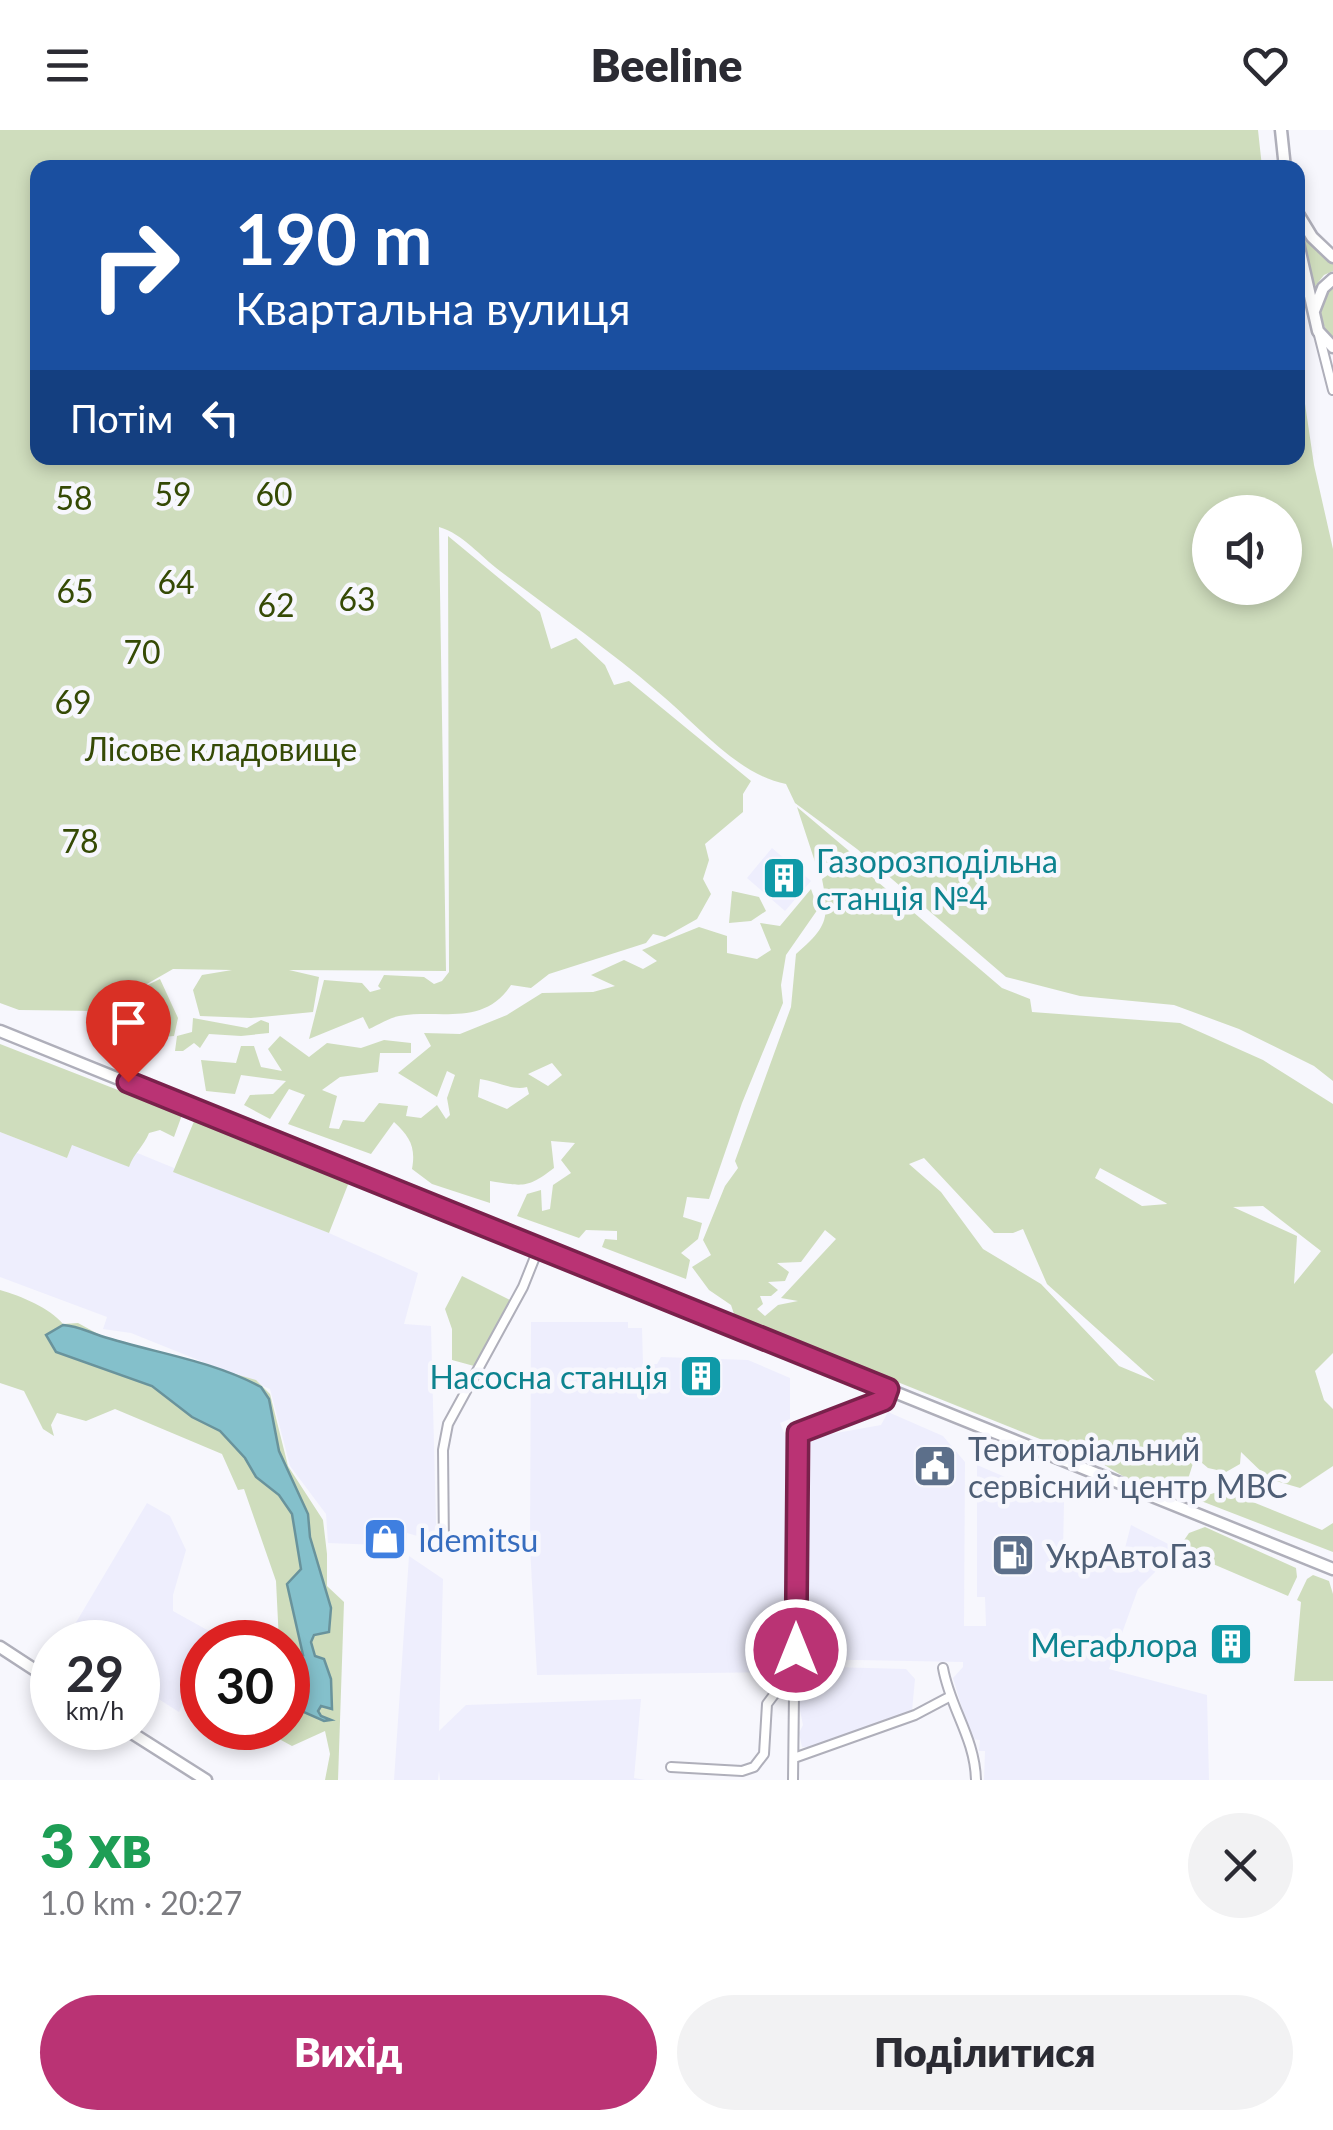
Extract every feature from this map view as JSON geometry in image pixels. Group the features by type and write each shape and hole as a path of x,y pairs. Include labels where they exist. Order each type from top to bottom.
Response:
{"street":[{"path":"1281,130 1285,160"},
{"path":"1305,226 1333,257"},
{"path":"1305,275 1333,390"},
{"path":"1313,312 1323,288 1333,279"},
{"path":"1318,332 1333,347"},
{"path":"0,1031 1333,1569"},
{"path":"444,1546 443,1450 448,1424 522,1287 539,1246"},
{"path":"793,1780 798,1433 884,1400 888,1389"},
{"path":"0,1647 30,1667"},
{"path":"671,1766 742,1771 754,1767 764,1754 767,1704 796,1664"},
{"path":"944,1668 948,1698 965,1724 974,1751 976,1780"},
{"path":"794,1758 915,1715 948,1698"},
{"path":"159,1750 206,1780"}],"shaded area":[{"name":"Газорозподільна станція №4","path":"772,848 811,881 785,911 747,878"},
{"path":"0,1132 67,1158 71,1145 135,1152 174,1168 174,1172 418,1273 404,1324 431,1326 438,1542 407,1533 406,1546 328,1543 326,1514 290,1466 270,1389 131,1333 103,1329 107,1317 0,1277"},
{"path":"531,1322 628,1322 628,1328 642,1328 643,1364 657,1364 661,1357 748,1360 790,1378 790,1419 780,1423 789,1445 788,1652 780,1658 780,1672 537,1675 530,1547"},
{"path":"888,1412 943,1436 965,1462 964,1626 986,1626 985,1597 977,1597 977,1465 1064,1502 1063,1552 1120,1567 1131,1525 1178,1549 1138,1589 1109,1669 1207,1695 1209,1780 984,1780 985,1751 979,1751 980,1740 971,1739 953,1678 963,1662 801,1659 802,1445 814,1437 881,1425"},
{"path":"147,1503 170,1516 186,1550 173,1595 173,1611 189,1620 180,1620 179,1712 160,1700 160,1620 77,1620"},
{"path":"409,1556 443,1579 439,1731 466,1705 641,1699 634,1778 645,1780 440,1780 439,1770 438,1780 394,1780"},
{"path":"830,1667 906,1669 915,1679 912,1711 802,1747 798,1701 804,1672"}],"green space":[{"path":"0,130 1258,130 1261,160 30,160 30,465 1305,465 1305,404 1333,549 1333,1081 1314,1066 1239,1029 1174,1005 1080,996 1006,977 857,849 795,803 786,784 734,759 620,661 464,540 439,527 446,971 289,970 319,977 313,1012 251,1018 200,1016 193,990 202,975 232,970 173,969 133,992 160,979 178,1018 174,1036 162,1037 146,1060 120,1060 103,1038 122,998 98,1011 19,1010 0,1003"},
{"path":"1305,234 1333,263 1333,271 1324,275 1313,289"},
{"path":"1333,287 1333,338 1324,326 1321,312"},
{"path":"448,536 540,612 551,649 576,638 605,665 614,685 629,681 751,781 743,794 743,812 705,844 709,860 703,879 711,894 697,919 665,937 653,934 646,943 549,974 531,988 511,985 488,1007 475,1011 399,1016 369,1029 363,1017 309,1039 324,980 362,983 370,992 381,989 378,986 384,975 424,977 434,984 449,972"},
{"path":"797,807 849,851 850,851 817,868"},
{"path":"851,859 1002,988 1030,999 1032,1012 1180,1023 1263,1060 1333,1104 1333,1353 1315,1371 1324,1400 1333,1409 1333,1466 1300,1488 1269,1479 1241,1452 1240,1464 1226,1472 1208,1468 1195,1457 1183,1495 1138,1485 1101,1463 1097,1449 1065,1449 735,1317 731,1305 709,1290 692,1267 711,1255 703,1240 725,1186 738,1168 735,1161 791,1007 796,954 824,921 822,879","holes":["924,1158 994,1233 1023,1229 1047,1284 1155,1381 1119,1366 1041,1284 983,1249 941,1192 909,1164","1100,1168 1167,1204 1142,1206 1095,1178","1263,1206 1321,1251 1294,1284 1297,1236 1233,1207","825,1230 836,1239 781,1298 798,1301 778,1305 765,1316 757,1309 763,1304 760,1296 771,1296 778,1290 768,1282 785,1281 789,1272 777,1263 801,1262"]},
{"path":"811,889 818,909 786,955 781,985 783,1003 742,1103 709,1199 687,1197 683,1217 702,1223 698,1239 681,1253 690,1260 686,1279 602,1247 605,1239 617,1240 617,1231 586,1230 579,1238 517,1216 527,1194 541,1190 542,1211 550,1209 553,1185 571,1173 561,1160 575,1143 551,1141 554,1168 531,1183 490,1181 490,1203 432,1184 412,1169 410,1143 394,1122 371,1154 288,1124 305,1095 289,1089 270,1119 244,1105 250,1095 273,1094 286,1081 241,1075 235,1094 206,1091 201,1060 236,1063 241,1046 254,1046 261,1067 282,1071 268,1049 280,1036 309,1057 327,1043 361,1048 384,1040 411,1043 411,1053 380,1053 378,1072 340,1077 322,1090 337,1096 329,1128 339,1129 343,1120 364,1122 379,1103 408,1106 406,1116 421,1118 437,1105 446,1119 450,1115 447,1098 455,1075 447,1071 437,1097 398,1073 431,1046 424,1033 460,1034 507,1015 542,993 593,992 615,986 591,975 624,960 643,969 657,961 642,950 699,927 727,936 727,953 757,959 771,950 760,923 780,926","holes":["552,1063 562,1075 548,1086 528,1074","480,1079 527,1087 529,1094 507,1109 478,1097"]},
{"path":"732,891 759,897 766,911 751,921 729,923"},
{"path":"193,1018 247,1028 261,1020 269,1023 269,1033 209,1034 200,1048 194,1043 183,1051 175,1051 177,1036 192,1032"},
{"path":"0,1044 182,1115 174,1137 160,1130 149,1133 129,1167 72,1145 67,1158 0,1132"},
{"path":"195,1119 349,1182 329,1233 173,1172"},
{"path":"462,1276 510,1300 474,1366 452,1360 452,1329 445,1309"},
{"path":"0,1290 34,1303 63,1324 78,1323 100,1335 256,1380 270,1394 288,1466 323,1520 327,1586 344,1602 338,1780 325,1780 330,1754 325,1731 310,1738 310,1620 278,1620 276,1581 244,1489 238,1490 222,1454 115,1409 86,1421 57,1413 51,1425 54,1436 43,1429 24,1391 0,1383"},
{"path":"1223,1490 1322,1530 1333,1523 1333,1552 1196,1499"},
{"path":"1205,1527 1296,1568 1297,1577 1288,1596 1178,1549 1189,1533"},
{"path":"1313,1575 1329,1581 1333,1594 1333,1681 1294,1681 1301,1602 1297,1600"}],"water":[{"path":"63,1325 78,1328 202,1363 261,1387 269,1399 279,1451 308,1514 310,1537 331,1608 329,1632 314,1635 311,1642 315,1656 324,1659 331,1679 332,1709 321,1706 318,1711 331,1720 310,1715 310,1620 295,1620 287,1584 301,1569 292,1514 279,1495 256,1477 245,1458 220,1431 192,1417 152,1386 56,1352 46,1335"}],"place":[{"name":"Газорозподільна станція №4","path":"784,878"},
{"name":"Насосна станція","path":"701,1376"},
{"name":"Територіальний сервісний центр МВС","path":"935,1466"},
{"name":"Idemitsu","path":"385,1539"},
{"name":"УкрАвтоГаз","path":"1013,1555"},
{"name":"Мегафлора","path":"1231,1644"}],"route":[{"path":"128,1082 888,1389 884,1400 798,1433 796,1650"}],"park label":[{"name":"59","path":"173,493"},
{"name":"60","path":"274,493"},
{"name":"58","path":"74,497"},
{"name":"64","path":"176,581"},
{"name":"65","path":"75,590"},
{"name":"63","path":"357,598"},
{"name":"62","path":"276,604"},
{"name":"70","path":"142,651"},
{"name":"69","path":"73,701"},
{"name":"Лісове кладовище","path":"221,748"},
{"name":"78","path":"80,840"}]}
